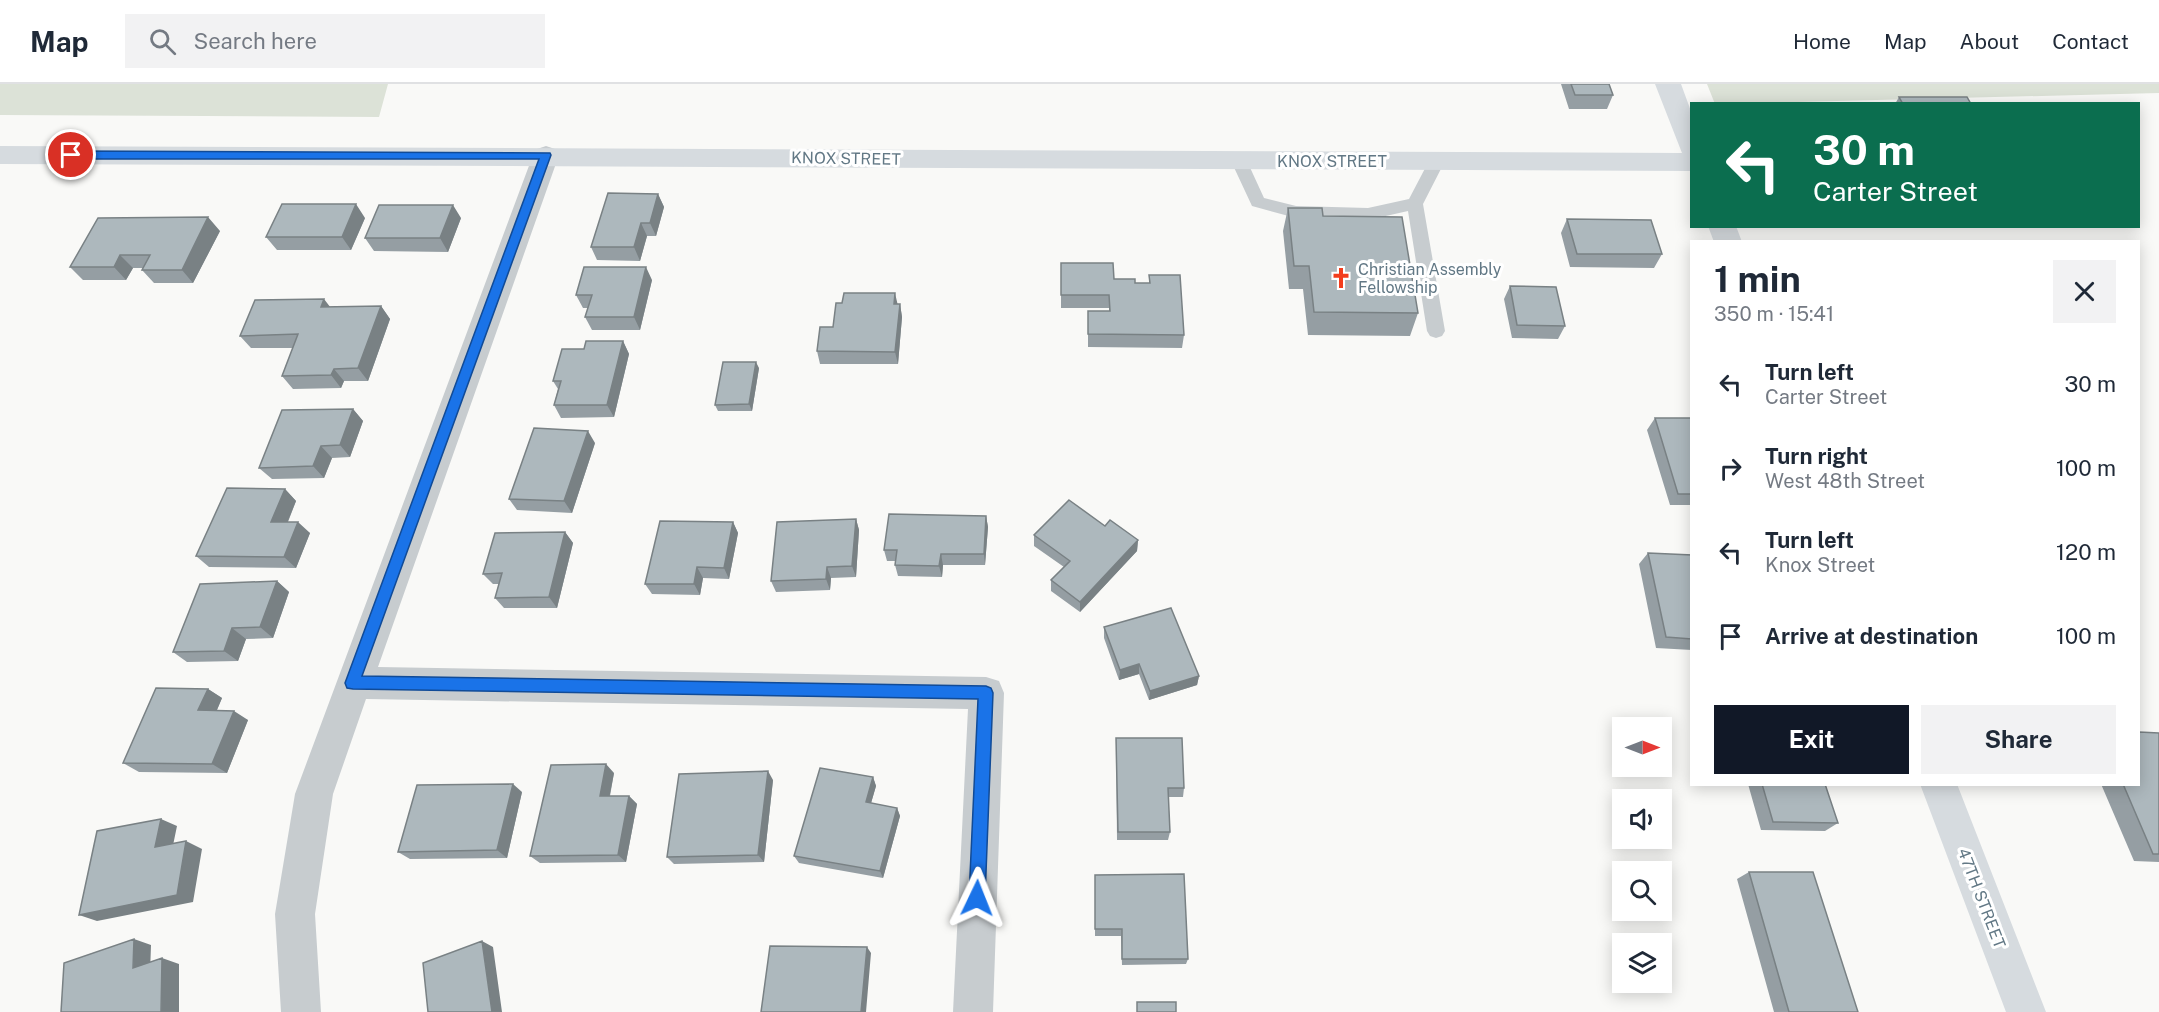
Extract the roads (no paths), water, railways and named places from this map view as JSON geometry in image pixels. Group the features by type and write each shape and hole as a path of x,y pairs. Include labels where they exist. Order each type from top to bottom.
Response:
{"street":[{"path":"1668,84 1690,142"},
{"name":"KNOX STREET","path":"0,155 546,155 1690,162"},
{"path":"301,1012 295,914 314,794 546,155"},
{"path":"353,683 986,693 973,1012"},
{"name":"47TH STREET","path":"1939,786 2026,1012"}],"lane":[{"path":"1239,161 1258,201 1296,213 1368,214 1415,204"},
{"path":"1436,331 1415,204 1437,161"}],"place":[{"name":"Christian Assembly Fellowship","path":"1341,278"}]}
